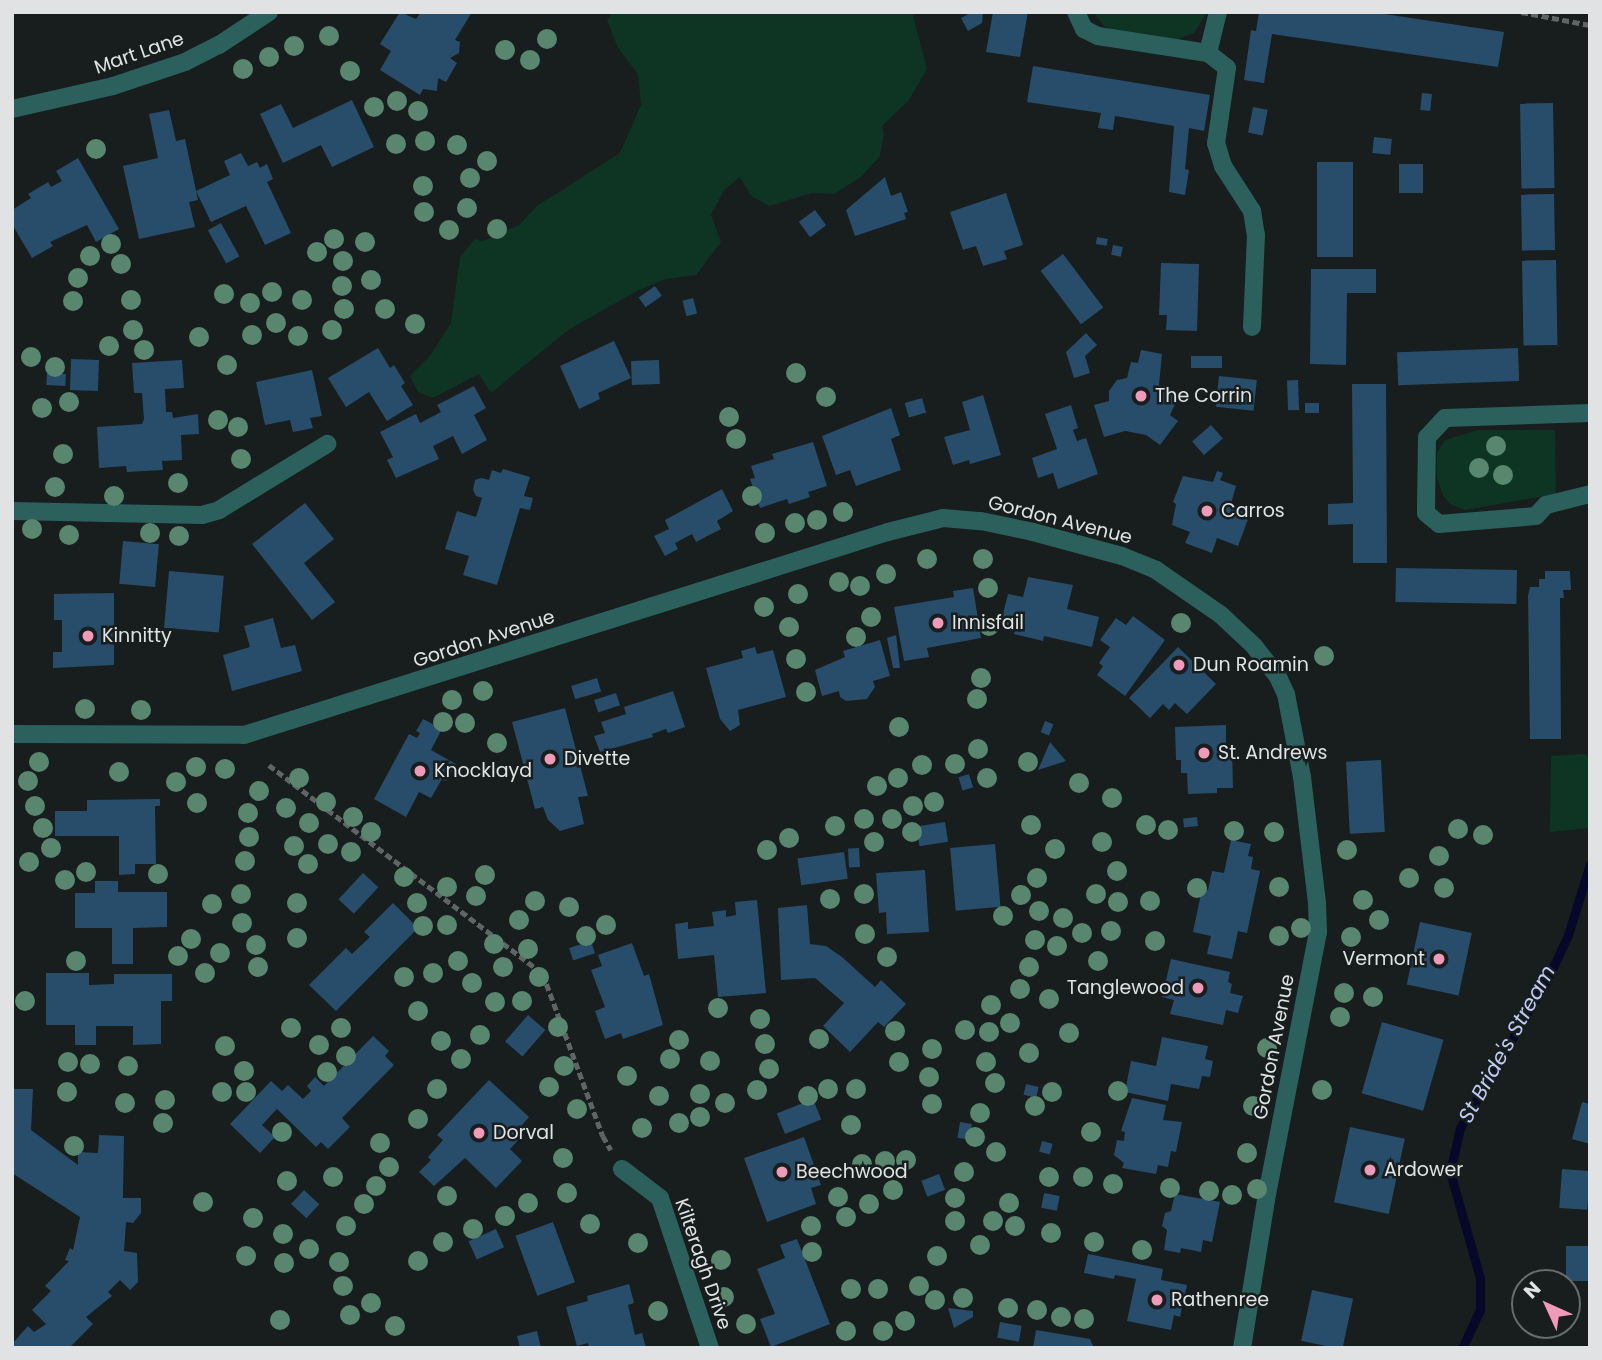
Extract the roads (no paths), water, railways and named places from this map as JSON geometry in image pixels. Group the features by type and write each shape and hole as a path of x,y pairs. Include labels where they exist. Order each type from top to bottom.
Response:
{"street":[{"name":"Mart Lane","path":"12,109 113,86 186,62 219,45 269,12"},
{"path":"1076,12 1084,29 1098,36 1214,57 1227,71 1216,143 1223,166 1252,211 1256,235 1252,327"},
{"path":"1214,57 1217,12"},
{"path":"1590,413 1445,418 1427,437 1426,513 1439,524 1536,516 1546,505 1590,494"},
{"path":"12,511 202,515 219,510 327,444"},
{"name":"Gordon Avenue","path":"12,734 244,735 888,533 943,519 981,521 1033,532 1122,556 1156,570 1221,615 1254,646 1278,677 1286,694 1294,731 1317,903 1318,932 1267,1194 1242,1348"},
{"name":"Kilteragh Drive","path":"622,1169 660,1198 710,1348"}],"waterway":[{"name":"St Bride's Stream","path":"1462,1348 1480,1310 1480,1278 1450,1172 1460,1128 1550,974 1568,935 1590,864"}],"place":[{"name":"The Corrin","path":"1141,396"},
{"name":"Carros","path":"1207,511"},
{"name":"Innisfail","path":"938,623"},
{"name":"Kinnitty","path":"88,636"},
{"name":"Dun Roamin","path":"1179,665"},
{"name":"St. Andrews","path":"1204,753"},
{"name":"Divette","path":"550,759"},
{"name":"Knocklayd","path":"420,771"},
{"name":"Vermont","path":"1439,959"},
{"name":"Tanglewood","path":"1198,988"},
{"name":"Dorval","path":"479,1133"},
{"name":"Ardower","path":"1370,1170"},
{"name":"Beechwood","path":"782,1172"},
{"name":"Rathenree","path":"1157,1300"}]}
